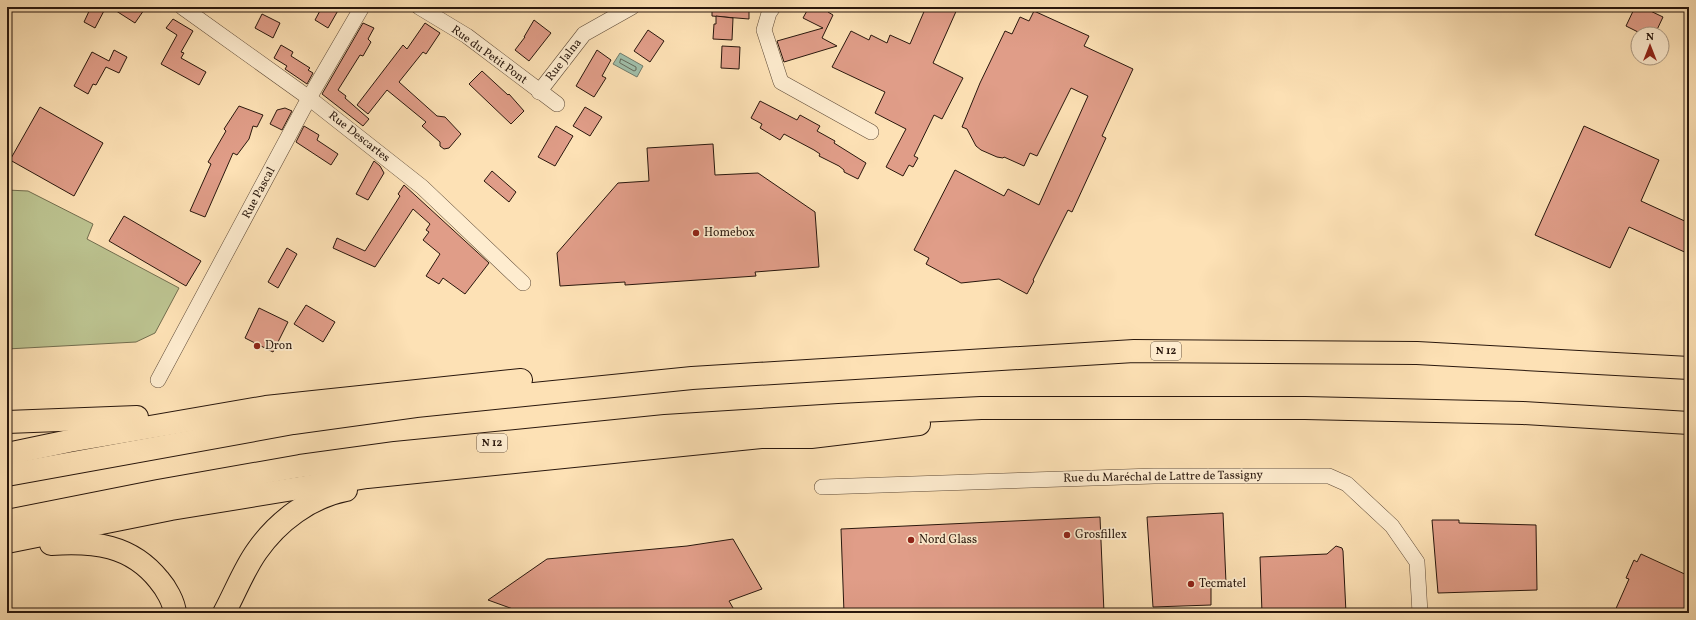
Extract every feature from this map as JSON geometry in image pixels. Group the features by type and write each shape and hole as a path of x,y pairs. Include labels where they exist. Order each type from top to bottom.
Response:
{"highway":[{"name":"N 12","path":"7,474 293,423 424,406 692,378 1134,351 1417,353 1641,364 1689,368"},
{"path":"1641,364 1660,358 1689,358"},
{"path":"7,454 266,407 620,370 658,368 692,378"},
{"path":"7,542 171,509 367,477 761,437 811,437 935,423 981,408"},
{"name":"N 12","path":"7,521 158,491 300,466 395,453 665,426 910,411 981,408 1336,409 1523,413 1689,423"},
{"path":"7,422 155,416 173,423"},
{"path":"224,613 256,552 278,525 305,506 332,492 354,488 367,477"},
{"path":"28,537 45,545 78,542 100,545 126,552 148,567 165,587 175,613"}],"street":[{"name":"Rue Descartes","path":"182,7 309,98 422,187 523,283"},
{"name":"Rue Pascal","path":"158,380 309,98 362,7"},
{"name":"Rue du Petit Pont","path":"419,7 467,36 539,92 557,104"},
{"name":"Rue Jalna","path":"539,92 584,34 632,7"},
{"path":"773,7 764,30 781,82 871,132"},
{"name":"Rue du Maréchal de Lattre de Tassigny","path":"822,487 1154,476 1329,476 1347,484 1392,526 1417,562 1420,613"}],"green space":[{"path":"7,190 28,191 93,224 87,239 179,288 155,333 136,342 7,349"}],"water":[{"path":"620,53 643,66 637,77 613,64"}],"building":[{"path":"91,7 106,7 95,28 84,22"},
{"path":"110,7 146,7 135,23"},
{"path":"322,7 340,7 328,28 315,20"},
{"path":"712,7 749,7 749,19 712,16"},
{"path":"809,7 830,7 828,12 833,15 822,38 837,46 784,62 777,41 823,28 803,18"},
{"path":"926,7 958,7 933,63 963,78 942,119 934,115 914,156 918,158 913,167 909,165 903,176 886,167 906,129 875,113 885,92 832,67 851,31 869,40 871,35 887,43 890,35 910,44"},
{"path":"1635,7 1642,7 1663,17 1659,26 1630,26 1630,28 1626,26"},
{"path":"1034,11 1089,36 1084,46 1133,69 1102,136 1106,138 1072,212 1068,210 1027,294 999,279 961,283 926,264 929,258 914,250 955,170 1004,196 1008,189 1039,205 1088,96 1071,88 1037,156 1030,153 1024,166 1004,157 997,157 981,150 976,146 967,129 962,127 980,83 1005,31 1012,34 1020,17 1029,21"},
{"path":"262,14 280,23 273,38 255,28"},
{"path":"716,16 733,18 732,40 713,39"},
{"path":"173,19 193,31 181,52 184,53 181,58 206,72 199,85 161,64 177,35 166,28"},
{"path":"534,20 551,33 529,61 515,50 525,37"},
{"path":"363,23 374,28 368,39 371,42 363,56 360,55 338,90 369,119 363,126 322,94"},
{"path":"425,23 440,33 426,54 423,52 399,82 437,116 445,117 461,134 449,148 444,149 440,146 440,142 422,126 426,122 387,90 368,114 357,105 403,45 407,49"},
{"path":"648,30 664,41 650,62 634,51"},
{"path":"281,45 293,52 291,56 310,68 308,70 313,73 307,84 285,69 287,66 274,58"},
{"path":"722,46 740,47 739,69 721,68"},
{"path":"114,50 127,57 119,73 106,67 96,85 93,84 88,94 74,86 92,52 109,61"},
{"path":"597,50 611,60 602,76 606,78 594,97 576,86"},
{"path":"482,71 508,95 509,94 524,111 511,124 469,84"},
{"path":"760,101 797,120 800,115 820,126 817,131 835,141 834,143 866,163 858,179 844,172 844,170 839,166 819,156 820,154 814,150 784,134 780,140 760,128 762,124 751,118"},
{"path":"239,106 263,115 257,127 253,126 249,139 237,155 233,153 205,217 190,211 211,164 208,162 226,131 224,129"},
{"path":"40,107 103,143 74,196 10,160"},
{"path":"585,107 602,117 590,136 573,126"},
{"path":"285,108 292,111 282,130 270,124 277,110"},
{"path":"304,126 319,135 317,140 338,154 331,165 296,142"},
{"path":"556,126 573,136 555,166 538,157"},
{"path":"1584,126 1659,160 1641,201 1689,223 1689,254 1629,227 1610,268 1535,235"},
{"name":"Homebox","path":"713,144 715,175 758,173 815,212 819,267 755,272 756,276 625,285 625,282 560,286 557,253 618,183 649,181 647,148"},
{"path":"374,161 380,166 384,173 368,200 356,194"},
{"path":"492,171 516,192 509,202 484,181"},
{"path":"404,185 489,263 465,294 443,278 439,284 426,276 440,254 423,240 429,232 426,230 430,224 413,209 375,267 333,248 337,238 365,251 400,196 398,194"},
{"path":"124,216 201,261 186,286 109,241"},
{"path":"287,248 297,254 278,288 268,282"},
{"path":"306,305 335,322 323,342 294,324"},
{"path":"259,308 288,322 273,352 245,338"},
{"path":"1223,513 1226,583 1211,583 1211,605 1153,607 1147,517"},
{"path":"1100,517 1104,613 844,613 841,529"},
{"path":"1432,520 1459,520 1459,523 1536,525 1537,590 1438,593"},
{"path":"733,539 762,589 729,601 736,613 524,613 488,600 547,559 687,546"},
{"path":"1336,546 1342,548 1343,551 1346,613 1262,613 1260,557 1327,554"},
{"path":"1641,554 1689,576 1689,613 1614,613 1629,579 1626,578 1634,560 1637,562"}],"place":[{"name":"Homebox","path":"696,233"},
{"name":"Dron","path":"257,346"},
{"name":"Grosfillex","path":"1067,535"},
{"name":"Nord Glass","path":"911,540"},
{"name":"Tecmatel","path":"1191,584"}]}
